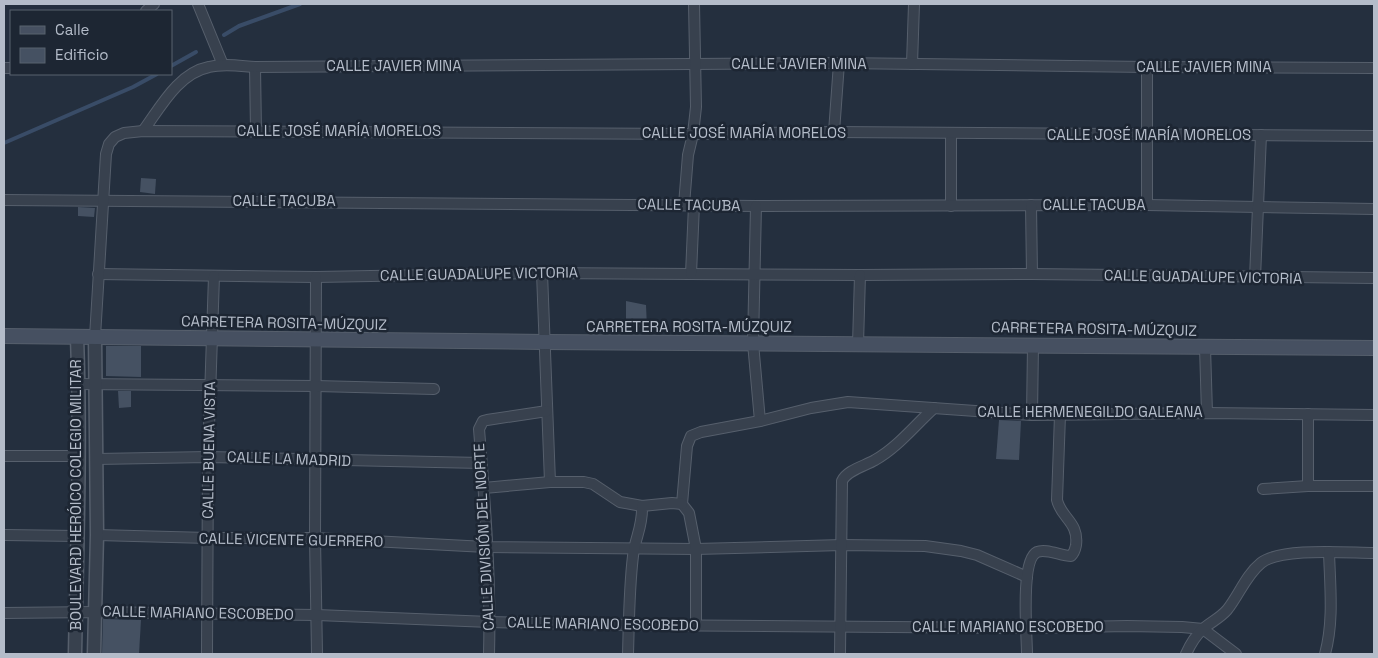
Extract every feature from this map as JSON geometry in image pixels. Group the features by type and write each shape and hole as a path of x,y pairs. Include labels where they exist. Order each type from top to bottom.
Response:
{"main road":[{"name":"CARRETERA ROSITA-MÚZQUIZ","path":"4,336 1374,348"}],"street":[{"path":"198,4 223,65"},
{"path":"691,274 688,155 696,107 694,4"},
{"path":"912,64 914,4"},
{"path":"834,132 839,63"},
{"name":"CALLE JAVIER MINA","path":"143,131 182,81 196,71 223,65 839,63 1374,68"},
{"path":"256,66 256,131"},
{"path":"1147,67 1147,205"},
{"name":"CALLE JOSÉ MARÍA MORELOS","path":"103,200 106,154 109,144 115,137 124,133 143,131 693,134 834,132 1374,136"},
{"path":"950,134 950,206"},
{"path":"1256,278 1261,135"},
{"name":"CALLE TACUBA","path":"4,200 756,206 1147,205 1374,209"},
{"path":"95,337 103,200"},
{"path":"1031,205 1032,274"},
{"path":"756,206 753,343 760,421"},
{"path":"542,272 550,482"},
{"name":"CALLE GUADALUPE VICTORIA","path":"98,274 316,277 542,272 860,275 1032,274 1374,278"},
{"path":"858,344 860,275"},
{"name":"CALLE BUENA VISTA","path":"207,654 208,456 214,276"},
{"path":"316,277 315,538 317,654"},
{"name":"BOULEVARD HERÓICO COLEGIO MILITAR","path":"75,654 79,456 77,337"},
{"name":"BOULEVARD HERÓICO COLEGIO MILITAR","path":"94,654 97,535 97,384 95,337"},
{"path":"1032,415 1033,345"},
{"path":"1205,347 1207,413"},
{"path":"79,384 434,389"},
{"name":"CALLE HERMENEGILDO GALEANA","path":"682,504 687,446 691,436 701,432 760,421 811,408 848,402 1032,415 1207,413 1374,415"},
{"path":"840,654 841,486 844,477 888,452 934,408"},
{"name":"CALLE DIVISIÓN DEL NORTE","path":"489,654 490,622 484,488 479,429 483,421 547,411"},
{"path":"1308,414 1308,486"},
{"path":"1027,654 1027,577 1030,559 1038,551 1071,556 1076,547 1076,532 1073,525 1058,506 1057,500 1060,415"},
{"path":"4,456 79,456"},
{"name":"CALLE LA MADRID","path":"97,459 208,456 481,463"},
{"path":"484,488 550,482 588,482 620,502 642,506 682,504 688,512 696,549 696,625"},
{"path":"1263,489 1308,486 1374,486"},
{"path":"628,654 630,578 634,549 641,527 642,506"},
{"path":"4,535 77,536"},
{"name":"CALLE VICENTE GUERRERO","path":"97,535 315,538 486,547 634,549 842,545 925,546 945,548 976,555 1027,577"},
{"path":"1186,654 1192,641 1203,629 1226,611 1260,563 1269,558 1288,554 1329,552 1374,553"},
{"path":"1325,654 1330,619 1329,552"},
{"name":"CALLE MARIANO ESCOBEDO","path":"4,613 207,613 490,622 840,627 1027,628 1126,626 1203,629"},
{"path":"1203,629 1236,654"}],"building":[{"path":"141,178 156,179 155,194 140,192"},
{"path":"78,207 95,208 94,217 78,216"},
{"path":"626,301 646,305 647,328 626,326"},
{"path":"106,346 141,346 141,377 106,376"},
{"path":"118,391 131,391 131,407 119,408"},
{"path":"999,420 1021,421 1019,460 996,459"},
{"path":"103,619 141,620 139,654 102,654"}],"waterway":[{"path":"224,35 239,26 300,4"},
{"path":"172,65 196,52"},
{"path":"4,143 133,87 155,75"}]}
